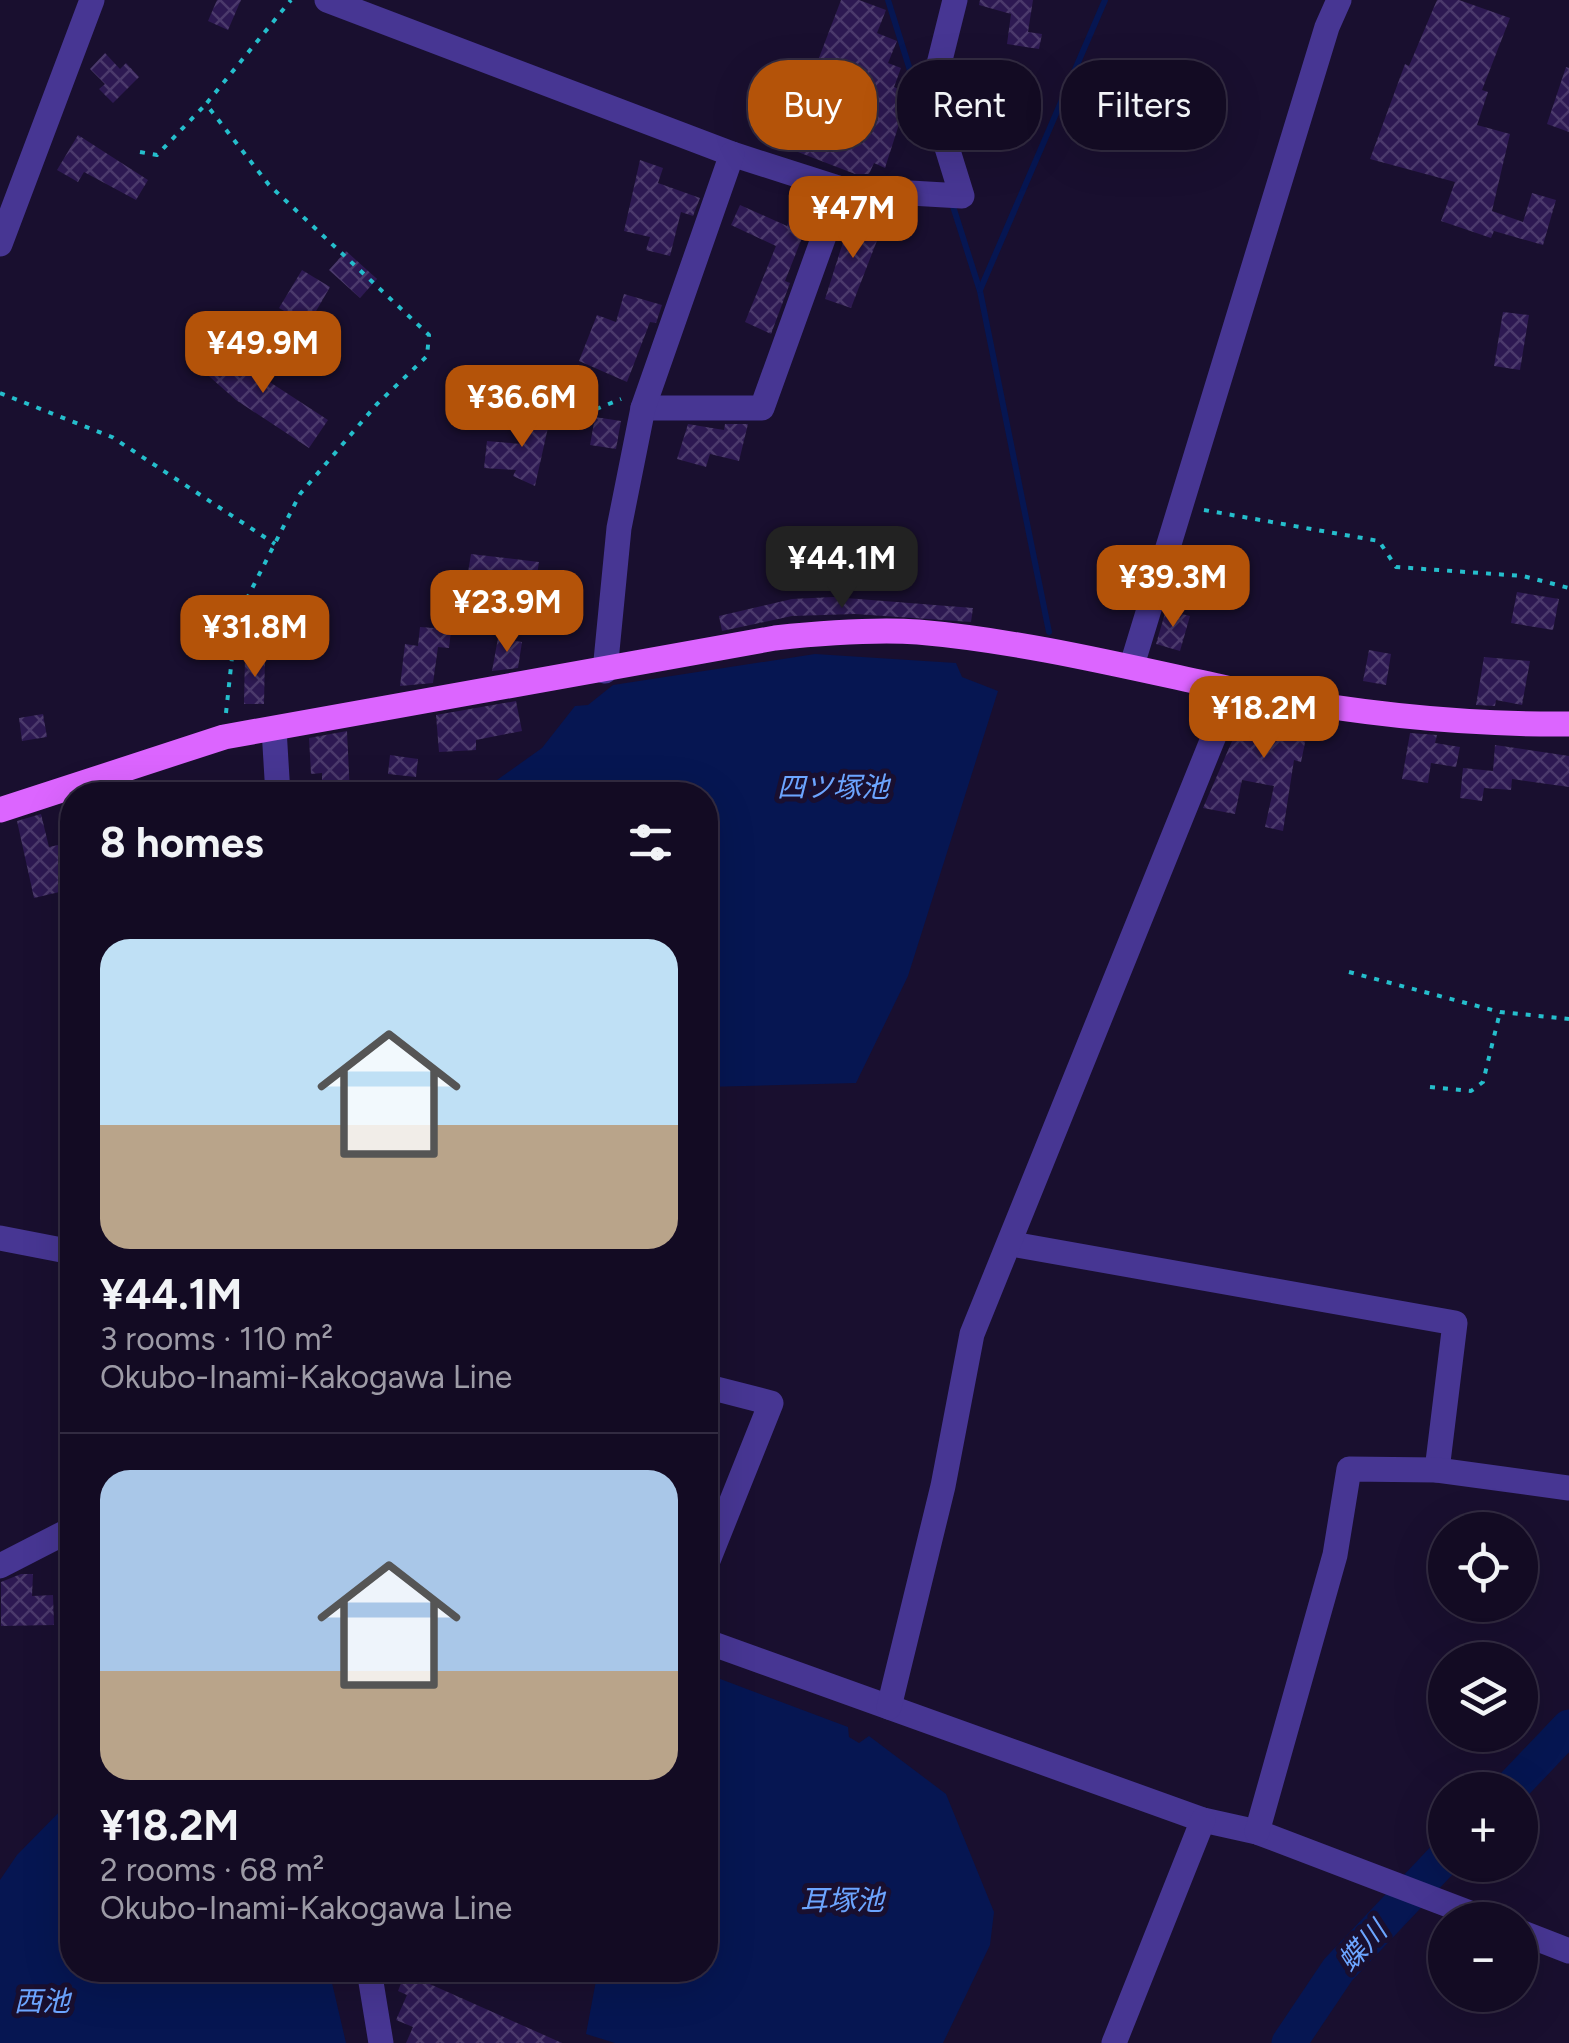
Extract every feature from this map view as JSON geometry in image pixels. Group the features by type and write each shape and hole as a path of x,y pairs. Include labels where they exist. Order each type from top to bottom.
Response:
{"main road":[{"path":"76,782 224,736 774,638 846,631 919,632 1132,665 1233,689 1405,717 1569,724"},
{"path":"0,810 60,788"}],"street":[{"path":"0,244 92,0"},
{"path":"327,0 732,154 840,189 962,196 931,96 954,0"},
{"path":"1132,665 1326,27 1339,0"},
{"path":"605,671 619,528 643,408 732,154"},
{"path":"643,408 762,408 840,189"},
{"path":"888,1707 944,1486 972,1334 1012,1244 1233,689"},
{"path":"274,729 277,782"},
{"path":"0,1238 60,1250"},
{"path":"1012,1244 1455,1323 1437,1470"},
{"path":"718,1389 771,1402 718,1535"},
{"path":"1258,1832 1336,1556 1349,1469 1437,1470 1569,1488"},
{"path":"0,1566 60,1534"},
{"path":"718,1646 1204,1820 1258,1832 1441,1902"},
{"path":"1114,2043 1204,1820"},
{"path":"1538,1939 1569,1951"},
{"path":"371,1982 381,2043"}],"path":[{"path":"140,152 157,156 206,104 291,0"},
{"path":"206,104 269,184 429,335 427,356 377,404 300,494 236,620 224,736"},
{"path":"0,393 112,437 276,545"},
{"path":"584,414 619,398 643,408"},
{"path":"1180,506 1379,541 1396,567 1522,576 1569,588"},
{"path":"1349,972 1500,1012 1569,1018"},
{"path":"1430,1087 1471,1092 1483,1082 1500,1012"}],"water":[{"name":"四ツ塚池","path":"815,654 956,663 962,677 998,691 908,976 856,1083 718,1087 718,782 494,782 542,748 575,706 588,705 613,685"},
{"name":"耳塚池","path":"718,1678 848,1727 849,1737 859,1743 869,1736 946,1794 994,1912 990,1945 943,2043 615,2043 586,2034 596,1982 718,1982"},
{"name":"西池","path":"60,1811 60,1982 332,1982 346,2043 0,2043 0,1880 17,1855"}],"building":[{"path":"217,0 241,0 228,30 208,21"},
{"path":"841,0 859,0 886,10 877,33 897,41 888,63 897,66 897,130 885,168 874,163 869,174 855,174 793,150 877,150 877,60 818,60"},
{"path":"980,0 1033,0 1028,32 1042,34 1039,49 1007,44 1011,14 979,5"},
{"path":"1437,0 1459,0 1510,18 1482,90 1488,92 1477,125 1510,134 1492,211 1523,222 1532,193 1556,200 1543,245 1494,231 1491,238 1441,221 1455,182 1370,159 1405,64 1409,66"},
{"path":"105,53 120,69 126,63 139,77 113,103 99,89 105,84 90,69"},
{"path":"1566,67 1569,68 1569,132 1547,124"},
{"path":"78,135 148,180 136,200 84,172 78,182 57,170"},
{"path":"640,160 663,168 658,183 700,198 693,216 681,212 670,256 646,250 650,237 624,231"},
{"path":"796,199 815,205 785,281 790,283 771,334 745,322 776,246 731,225 740,205 787,226"},
{"path":"851,217 883,225 851,308 825,299"},
{"path":"346,251 377,279 360,298 329,270"},
{"path":"302,270 330,287 308,325 279,308"},
{"path":"624,294 662,305 656,323 650,322 627,382 579,361 597,315 616,322"},
{"path":"1503,312 1529,315 1520,370 1494,366"},
{"path":"221,342 246,358 242,364 328,420 309,448 236,400 202,370"},
{"path":"527,410 551,414 535,486 513,476 516,470 484,468 487,441 521,444"},
{"path":"595,417 621,421 616,449 590,445"},
{"path":"688,424 724,430 725,424 748,424 739,461 710,454 706,467 677,459"},
{"path":"471,554 539,562 536,581 501,577 494,628 452,623 449,648 438,647 433,683 400,686 405,644 418,646 420,627 434,628 441,588 465,591"},
{"path":"1517,592 1559,599 1553,630 1511,623"},
{"path":"833,597 973,608 971,622 855,614 792,616 722,631 719,616 792,599"},
{"path":"1166,610 1190,616 1180,651 1156,644"},
{"path":"498,638 522,642 518,668 492,671"},
{"path":"1369,650 1391,654 1386,685 1363,681"},
{"path":"245,655 265,655 264,704 244,704"},
{"path":"1484,657 1530,661 1522,705 1496,700 1495,706 1476,705"},
{"path":"516,701 522,731 476,740 476,750 439,752 436,715"},
{"path":"1246,709 1332,723 1328,739 1307,733 1301,762 1294,760 1283,831 1265,827 1274,786 1242,780 1235,814 1203,808"},
{"path":"43,714 47,737 22,741 19,718"},
{"path":"347,731 349,782 322,782 322,773 311,774 309,738"},
{"path":"1410,733 1437,735 1435,743 1460,747 1456,767 1431,763 1428,783 1402,779"},
{"path":"1495,745 1569,756 1569,787 1512,779 1511,790 1484,788 1482,801 1460,798 1463,768 1493,771"},
{"path":"390,755 418,759 416,777 388,774"},
{"path":"41,814 49,847 60,845 60,892 34,898 17,821"},
{"path":"33,1574 32,1596 53,1595 54,1625 1,1626 1,1582"},
{"path":"402,1982 425,1982 562,2043 406,2043 413,2027 396,2020 407,1995 398,1991"}],"waterway":[{"path":"888,0 907,60"},
{"path":"980,290 1105,0"},
{"path":"951,200 980,291 1049,632"},
{"name":"蝶川","path":"1526,1772 1569,1727"},
{"name":"蝶川","path":"1289,2043 1338,1970 1428,1875"}]}
